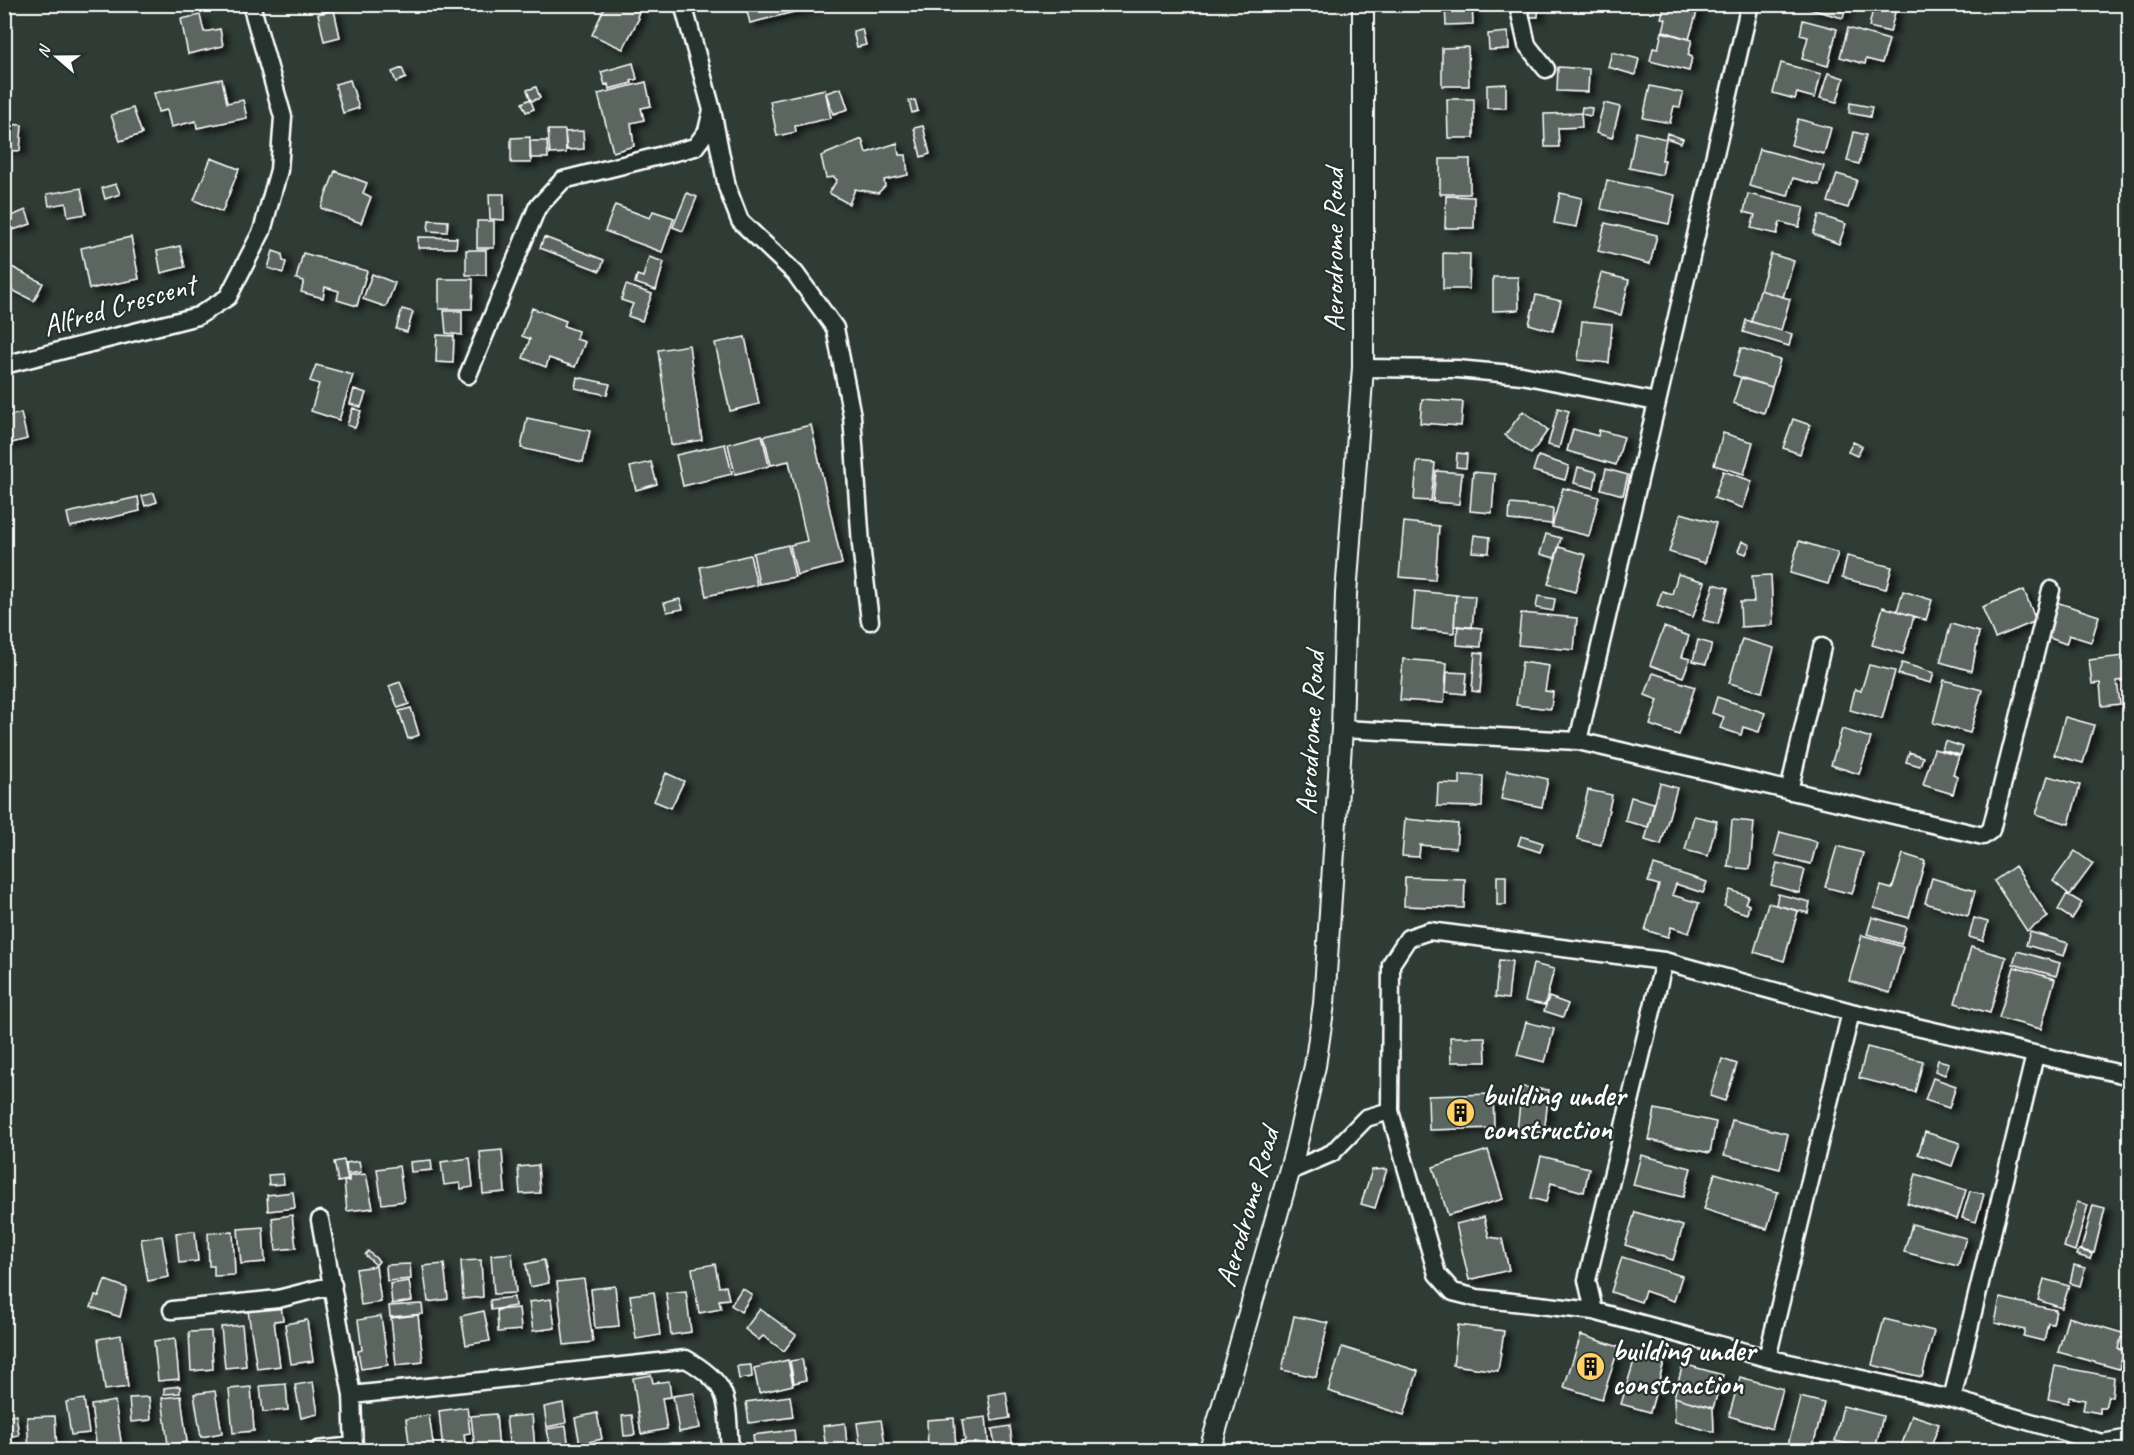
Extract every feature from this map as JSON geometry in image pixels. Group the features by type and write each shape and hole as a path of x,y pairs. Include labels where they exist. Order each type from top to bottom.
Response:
{"street":[{"name":"Alfred Crescent","path":"4,365 198,316 228,297 262,231 280,159 283,117 251,4"},
{"path":"684,4 712,110 727,187 740,221 795,273 835,328 852,416 861,545 870,621"},
{"name":"Aerodrome Road","path":"1210,1450 1290,1172 1315,1066 1324,1004 1341,729 1346,594 1363,368 1363,4"},
{"path":"1518,4 1527,45 1546,69"},
{"path":"1578,741 1750,4"},
{"path":"468,375 537,207 563,180 694,147 706,131 712,110"},
{"path":"1363,368 1457,369 1522,375 1656,402"},
{"path":"1341,729 1578,741 1983,836 1991,830 2051,590"},
{"path":"1789,791 1822,647"},
{"path":"2130,1077 1851,1012 1664,961 1429,931 1408,938 1391,964 1390,1111 1437,1274 1453,1292 1477,1298 1594,1311 1767,1358 1952,1399 2102,1443 2130,1438"},
{"path":"1594,1311 1587,1280 1664,961"},
{"path":"1767,1358 1851,1012"},
{"path":"1952,1399 2035,1055"},
{"path":"1290,1172 1332,1153 1366,1118 1390,1111"},
{"path":"318,1450 354,1448 352,1395 320,1220"},
{"path":"172,1310 278,1299 333,1285"},
{"path":"352,1395 686,1359 705,1370 725,1391 730,1450"}],"building":[{"path":"606,4 642,4 637,17 639,18 623,49 592,35"},
{"path":"745,4 822,4 822,5 750,23"},
{"path":"1445,4 1472,4 1473,24 1446,25"},
{"path":"1524,4 1539,4 1538,17 1523,17"},
{"path":"1665,4 1699,5 1689,39 1663,31 1666,19 1661,18"},
{"path":"1807,4 1847,4 1843,18 1806,8"},
{"path":"1874,4 1897,4 1890,32 1869,27"},
{"path":"334,10 340,37 324,41 318,14"},
{"path":"200,15 204,32 220,29 223,46 188,54 181,19"},
{"path":"1803,20 1837,29 1828,66 1802,59 1808,37 1800,35"},
{"path":"1848,28 1889,40 1882,63 1866,59 1865,64 1840,57"},
{"path":"862,29 866,45 857,47 853,31"},
{"path":"1508,32 1509,49 1489,50 1488,34"},
{"path":"1662,32 1692,40 1688,55 1692,57 1689,71 1650,61 1653,48 1658,49"},
{"path":"1468,47 1469,86 1442,86 1442,48"},
{"path":"1612,52 1639,59 1635,75 1608,67"},
{"path":"633,63 637,79 631,81 632,83 609,89 608,84 605,85 601,72"},
{"path":"1781,63 1821,74 1815,98 1797,93 1795,99 1773,93"},
{"path":"1558,67 1589,69 1588,92 1557,91"},
{"path":"402,68 406,78 396,82 392,72"},
{"path":"1828,73 1844,78 1837,102 1820,98"},
{"path":"222,79 227,103 243,100 247,118 197,128 196,121 171,127 167,110 158,112 154,93"},
{"path":"350,80 359,108 343,113 335,84"},
{"path":"646,82 651,106 641,108 644,120 631,123 634,146 613,152 598,94"},
{"path":"1506,84 1506,108 1487,108 1487,85"},
{"path":"1650,86 1683,93 1680,107 1674,106 1670,123 1643,118"},
{"path":"536,87 540,98 531,101 527,90"},
{"path":"841,88 848,109 833,114 826,93"},
{"path":"825,89 831,118 795,126 796,132 777,136 770,101"},
{"path":"530,99 534,109 526,112 522,103"},
{"path":"1447,99 1474,99 1474,138 1448,138"},
{"path":"915,100 918,111 912,113 909,101"},
{"path":"1604,103 1620,107 1612,138 1596,133"},
{"path":"1850,103 1872,107 1870,117 1849,113"},
{"path":"1582,107 1592,108 1591,116 1581,114"},
{"path":"133,108 142,134 120,141 111,115"},
{"path":"1581,113 1582,127 1558,128 1559,147 1545,147 1544,114"},
{"path":"1798,119 1831,128 1824,154 1791,145"},
{"path":"4,124 22,125 20,151 4,150"},
{"path":"923,126 930,154 921,157 914,128"},
{"path":"548,130 565,130 566,153 550,154"},
{"path":"583,131 584,149 567,150 565,132"},
{"path":"1636,132 1666,139 1662,175 1629,168"},
{"path":"1854,132 1866,135 1859,164 1847,161"},
{"path":"1667,133 1683,139 1681,143 1666,138"},
{"path":"530,137 531,163 511,163 511,138"},
{"path":"862,139 866,153 897,143 899,155 906,155 908,175 884,180 885,186 878,193 855,189 849,204 829,193 837,180 834,177 826,178 821,156"},
{"path":"530,141 547,141 548,158 530,158"},
{"path":"1759,149 1824,166 1819,185 1793,178 1788,196 1749,186"},
{"path":"211,158 239,169 222,212 194,200"},
{"path":"1440,159 1470,159 1470,194 1440,194"},
{"path":"335,171 367,183 363,193 371,197 361,223 321,208"},
{"path":"1837,174 1857,180 1848,208 1828,202"},
{"path":"1607,180 1675,195 1669,224 1601,209"},
{"path":"116,184 120,194 105,199 102,188"},
{"path":"81,188 86,214 68,217 66,203 49,206 47,194"},
{"path":"687,193 697,197 683,231 673,227"},
{"path":"1560,193 1582,198 1576,227 1554,223"},
{"path":"489,194 504,194 504,220 490,219"},
{"path":"1748,194 1804,207 1799,227 1780,222 1777,234 1751,228 1755,215 1744,212"},
{"path":"1446,196 1474,197 1474,228 1445,228"},
{"path":"615,205 650,218 653,211 674,218 662,252 605,231"},
{"path":"26,210 31,224 13,230 9,217"},
{"path":"1819,215 1846,224 1839,244 1813,234"},
{"path":"429,220 448,221 447,232 428,231"},
{"path":"477,221 494,221 494,248 477,248"},
{"path":"1605,223 1657,235 1650,264 1598,251"},
{"path":"131,237 139,279 89,289 81,248"},
{"path":"418,237 457,238 456,248 418,248"},
{"path":"544,237 604,260 600,271 540,248"},
{"path":"180,246 185,267 161,273 157,251"},
{"path":"466,250 486,250 486,275 466,275"},
{"path":"273,251 282,254 283,261 286,262 283,273 268,268"},
{"path":"303,253 367,271 357,306 337,300 339,291 325,287 323,298 301,292 304,281 296,279"},
{"path":"1443,253 1470,254 1469,289 1443,289"},
{"path":"1771,254 1794,261 1783,297 1760,290"},
{"path":"649,257 664,262 656,290 635,283 637,275 643,277"},
{"path":"6,264 43,283 34,301 4,286"},
{"path":"1601,273 1629,280 1621,315 1592,308"},
{"path":"372,274 395,283 386,307 363,299"},
{"path":"1493,277 1518,277 1519,310 1493,311"},
{"path":"439,279 473,279 472,309 439,309"},
{"path":"626,285 652,294 642,321 628,316 633,304 621,300"},
{"path":"1760,290 1790,299 1781,330 1751,322"},
{"path":"1536,295 1561,301 1553,331 1529,324"},
{"path":"532,308 566,321 564,326 578,331 576,339 585,342 575,367 549,358 546,367 523,358 530,339 522,336"},
{"path":"402,309 413,312 407,332 396,329"},
{"path":"444,311 462,311 462,335 446,333"},
{"path":"1746,320 1792,334 1789,346 1743,332"},
{"path":"1582,321 1612,324 1609,363 1578,360"},
{"path":"437,335 454,336 453,363 436,362"},
{"path":"745,337 759,404 730,411 715,343"},
{"path":"689,345 702,440 671,445 658,350"},
{"path":"1741,348 1780,360 1772,387 1733,375"},
{"path":"316,365 353,375 339,420 311,411 319,384 310,381"},
{"path":"577,377 610,384 607,395 575,388"},
{"path":"1741,378 1772,387 1764,413 1733,403"},
{"path":"354,389 366,393 361,407 350,404"},
{"path":"1422,399 1463,402 1461,426 1420,423"},
{"path":"353,408 361,411 355,428 347,425"},
{"path":"1558,408 1569,411 1559,448 1548,445"},
{"path":"1523,411 1548,430 1531,454 1505,435"},
{"path":"21,413 27,439 4,445 4,417"},
{"path":"527,418 590,431 583,462 521,448"},
{"path":"1793,419 1810,425 1800,454 1783,448"},
{"path":"811,425 842,564 797,575 790,545 807,541 789,461 771,465 764,436"},
{"path":"1573,429 1598,436 1599,430 1624,437 1616,465 1567,451"},
{"path":"1723,433 1753,442 1744,474 1714,465"},
{"path":"762,435 769,466 735,474 728,444"},
{"path":"1853,442 1862,446 1857,456 1848,452"},
{"path":"725,444 732,474 683,486 676,455"},
{"path":"1457,453 1467,454 1466,468 1456,467"},
{"path":"1538,456 1569,466 1565,480 1533,471"},
{"path":"1417,461 1435,463 1431,501 1414,500"},
{"path":"651,462 657,484 636,490 630,467"},
{"path":"1578,467 1597,472 1594,488 1574,483"},
{"path":"1606,469 1628,475 1623,495 1601,489"},
{"path":"1436,471 1462,473 1459,504 1433,502"},
{"path":"1723,471 1752,481 1743,508 1714,498"},
{"path":"1473,472 1495,474 1492,513 1470,511"},
{"path":"1563,488 1599,497 1589,536 1552,527"},
{"path":"154,493 157,502 145,506 142,496"},
{"path":"138,497 140,511 70,527 67,513"},
{"path":"1510,504 1553,508 1552,524 1509,520"},
{"path":"1681,513 1716,523 1705,563 1669,552"},
{"path":"1404,522 1439,526 1435,580 1399,577"},
{"path":"1546,534 1561,538 1555,558 1540,554"},
{"path":"1474,535 1490,537 1489,553 1472,552"},
{"path":"1742,541 1750,545 1746,554 1738,551"},
{"path":"1799,541 1838,553 1828,584 1790,573"},
{"path":"788,545 795,577 759,584 753,553"},
{"path":"1559,547 1586,555 1575,592 1548,584"},
{"path":"750,555 757,585 706,596 700,567"},
{"path":"1847,556 1892,567 1886,589 1842,578"},
{"path":"1678,574 1705,582 1693,617 1657,606 1662,591 1672,594"},
{"path":"1771,575 1773,625 1741,627 1740,602 1754,602 1752,576"},
{"path":"1714,584 1728,588 1718,624 1703,620"},
{"path":"2024,590 2036,621 1995,638 1982,607"},
{"path":"1415,591 1456,595 1454,633 1412,629"},
{"path":"1903,591 1932,600 1926,620 1897,611"},
{"path":"1456,595 1475,596 1472,628 1454,626"},
{"path":"1538,596 1555,599 1553,611 1536,608"},
{"path":"680,599 683,609 667,612 664,603"},
{"path":"2053,601 2099,616 2091,642 2069,635 2066,644 2042,635"},
{"path":"1883,607 1914,616 1903,654 1872,645"},
{"path":"1521,613 1577,618 1574,650 1518,645"},
{"path":"1951,624 1979,632 1972,671 1940,662"},
{"path":"1458,626 1482,628 1481,647 1457,645"},
{"path":"1664,627 1689,636 1682,657 1690,659 1683,677 1650,665"},
{"path":"1742,639 1774,648 1762,692 1729,683"},
{"path":"1698,640 1712,644 1706,664 1693,661"},
{"path":"1475,652 1483,653 1480,692 1472,691"},
{"path":"2124,656 2126,680 2117,681 2120,704 2102,706 2100,683 2092,684 2089,660"},
{"path":"1403,659 1447,663 1444,703 1400,700"},
{"path":"1522,662 1549,666 1545,691 1553,692 1551,709 1516,705"},
{"path":"1902,663 1934,673 1931,683 1898,674"},
{"path":"1869,665 1895,671 1882,719 1850,710 1855,689 1861,691"},
{"path":"1447,672 1467,673 1465,694 1446,692"},
{"path":"1653,673 1695,687 1679,735 1650,725 1658,700 1645,695"},
{"path":"1944,680 1982,690 1970,733 1933,723"},
{"path":"400,682 409,704 398,708 389,686"},
{"path":"1717,697 1765,713 1759,732 1743,727 1741,735 1720,728 1724,717 1712,713"},
{"path":"411,708 419,735 408,739 399,711"},
{"path":"2065,717 2094,725 2083,763 2054,755"},
{"path":"1842,729 1871,738 1859,774 1831,765"},
{"path":"1945,741 1963,747 1960,755 1942,750"},
{"path":"1934,749 1959,756 1953,774 1958,776 1953,794 1923,785"},
{"path":"1909,752 1923,757 1920,766 1906,762"},
{"path":"1507,770 1548,779 1542,807 1501,799"},
{"path":"666,773 684,781 671,808 654,801"},
{"path":"1460,775 1483,776 1482,807 1437,806 1438,783 1460,784"},
{"path":"2048,776 2080,785 2069,824 2036,814"},
{"path":"1660,783 1677,788 1661,845 1645,840"},
{"path":"1588,790 1612,795 1601,845 1577,839"},
{"path":"1631,797 1654,803 1648,827 1625,821"},
{"path":"1694,816 1717,821 1708,856 1685,850"},
{"path":"1405,819 1458,824 1456,848 1420,845 1419,857 1402,856"},
{"path":"1732,820 1754,822 1750,869 1728,867"},
{"path":"1780,832 1817,842 1811,864 1774,855"},
{"path":"1521,836 1543,843 1540,852 1518,845"},
{"path":"1837,846 1863,853 1852,894 1825,887"},
{"path":"2075,851 2093,864 2070,895 2053,881"},
{"path":"1903,854 1925,861 1909,918 1874,908 1881,886 1892,889"},
{"path":"1777,863 1805,870 1799,893 1771,885"},
{"path":"1654,865 1707,882 1703,893 1676,884 1672,895 1699,903 1689,933 1671,927 1668,937 1645,930 1659,885 1648,882"},
{"path":"2015,866 2048,917 2027,931 1994,881"},
{"path":"1497,876 1506,876 1506,905 1497,905"},
{"path":"1405,877 1465,879 1464,908 1404,906"},
{"path":"1932,878 1975,891 1968,916 1925,903"},
{"path":"1730,890 1748,896 1745,903 1749,905 1747,914 1724,906"},
{"path":"1778,894 1810,902 1808,913 1776,905"},
{"path":"2067,894 2082,903 2072,919 2058,910"},
{"path":"1768,903 1798,911 1784,961 1754,952"},
{"path":"1872,917 1906,927 1901,944 1867,934"},
{"path":"1974,918 1988,922 1983,941 1969,937"},
{"path":"2030,932 2068,943 2064,956 2026,945"},
{"path":"1862,935 1903,947 1890,993 1849,981"},
{"path":"1971,947 2006,957 1990,1013 1955,1003"},
{"path":"2017,951 2060,963 2056,976 2013,964"},
{"path":"1499,960 1512,961 1508,999 1495,997"},
{"path":"1533,964 1554,969 1545,1005 1525,1001"},
{"path":"2014,967 2055,979 2041,1029 1999,1018"},
{"path":"1549,997 1568,1004 1563,1017 1544,1011"},
{"path":"1526,1022 1554,1029 1545,1062 1517,1055"},
{"path":"1450,1037 1485,1037 1486,1062 1451,1062"},
{"path":"1867,1047 1923,1061 1915,1092 1859,1078"},
{"path":"1722,1059 1737,1064 1725,1101 1710,1096"},
{"path":"1938,1060 1949,1063 1945,1075 1935,1071"},
{"path":"1933,1078 1956,1086 1949,1108 1925,1100"},
{"path":"1522,1087 1549,1090 1544,1133 1517,1130"},
{"name":"building under construction","path":"1493,1094 1494,1128 1429,1130 1428,1096"},
{"path":"1655,1109 1716,1122 1710,1153 1649,1140"},
{"path":"1732,1120 1788,1134 1780,1169 1724,1155"},
{"path":"1925,1132 1960,1143 1952,1166 1918,1154"},
{"path":"502,1150 505,1192 483,1194 480,1152"},
{"path":"1488,1150 1503,1199 1448,1215 1433,1167"},
{"path":"1641,1155 1691,1168 1683,1197 1633,1185"},
{"path":"1541,1156 1589,1168 1584,1192 1551,1183 1546,1202 1531,1198"},
{"path":"470,1158 473,1187 461,1189 460,1183 444,1185 441,1162"},
{"path":"344,1160 348,1180 338,1182 334,1162"},
{"path":"431,1160 432,1170 411,1172 410,1162"},
{"path":"359,1161 361,1172 347,1174 346,1163"},
{"path":"538,1165 540,1193 520,1194 518,1167"},
{"path":"399,1166 404,1201 382,1204 377,1169"},
{"path":"1387,1169 1375,1208 1361,1204 1372,1170"},
{"path":"1715,1173 1778,1192 1767,1229 1704,1209"},
{"path":"283,1174 284,1184 269,1185 268,1175"},
{"path":"366,1174 373,1208 347,1211 344,1181 349,1181 349,1176"},
{"path":"1916,1174 1966,1190 1957,1219 1907,1203"},
{"path":"1970,1191 1984,1194 1976,1222 1962,1218"},
{"path":"293,1192 295,1208 268,1211 267,1195"},
{"path":"2077,1202 2088,1205 2075,1251 2064,1247"},
{"path":"2093,1205 2105,1208 2094,1253 2081,1250"},
{"path":"1635,1212 1683,1226 1673,1260 1625,1245"},
{"path":"292,1215 296,1248 276,1250 272,1218"},
{"path":"1484,1217 1489,1237 1502,1239 1509,1270 1469,1280 1456,1224"},
{"path":"1912,1224 1966,1238 1958,1266 1904,1252"},
{"path":"263,1227 265,1262 241,1264 238,1229"},
{"path":"195,1231 198,1261 179,1263 176,1233"},
{"path":"233,1232 235,1275 214,1276 214,1266 209,1266 208,1233"},
{"path":"162,1236 169,1277 148,1281 141,1239"},
{"path":"2079,1250 2092,1254 2090,1259 2077,1255"},
{"path":"368,1251 379,1261 376,1265 365,1255"},
{"path":"512,1253 516,1293 494,1294 491,1255"},
{"path":"1622,1257 1682,1276 1674,1301 1645,1291 1641,1302 1611,1292"},
{"path":"481,1260 483,1297 463,1299 461,1261"},
{"path":"544,1260 549,1283 530,1287 526,1264"},
{"path":"410,1264 411,1279 387,1281 386,1265"},
{"path":"444,1264 448,1299 428,1302 423,1266"},
{"path":"715,1264 719,1287 726,1286 729,1299 719,1300 721,1309 699,1313 692,1268"},
{"path":"2074,1265 2085,1268 2080,1286 2070,1283"},
{"path":"376,1266 381,1302 361,1305 356,1269"},
{"path":"584,1279 593,1342 564,1345 557,1282"},
{"path":"2044,1279 2069,1286 2062,1308 2038,1300"},
{"path":"105,1280 127,1288 120,1317 91,1307 95,1296 99,1297"},
{"path":"409,1281 412,1301 392,1304 390,1284"},
{"path":"615,1286 619,1326 595,1328 591,1289"},
{"path":"742,1288 752,1295 741,1312 731,1305"},
{"path":"686,1291 691,1332 671,1335 666,1293"},
{"path":"654,1292 660,1335 636,1339 630,1295"},
{"path":"514,1297 515,1306 491,1310 490,1300"},
{"path":"2000,1298 2056,1310 2053,1324 2048,1323 2044,1341 2023,1336 2025,1330 1995,1323"},
{"path":"551,1299 555,1328 533,1331 529,1302"},
{"path":"422,1304 423,1314 390,1317 389,1306"},
{"path":"281,1306 283,1320 274,1321 280,1366 257,1369 248,1311"},
{"path":"519,1308 521,1330 498,1332 497,1310"},
{"path":"760,1309 796,1335 784,1351 763,1336 759,1340 745,1329"},
{"path":"484,1311 490,1341 466,1345 461,1316"},
{"path":"418,1315 423,1362 396,1365 391,1318"},
{"path":"381,1316 388,1365 361,1369 358,1351 362,1350 358,1320"},
{"path":"1294,1316 1328,1323 1316,1377 1282,1370"},
{"path":"2068,1317 2129,1335 2127,1340 2121,1338 2118,1349 2124,1351 2119,1369 2058,1352"},
{"path":"1884,1319 1934,1331 1922,1377 1872,1365"},
{"path":"307,1320 313,1361 291,1364 285,1324"},
{"path":"242,1325 246,1366 225,1368 221,1327"},
{"path":"1458,1325 1504,1331 1498,1371 1453,1365"},
{"path":"211,1331 213,1369 191,1371 189,1332"},
{"path":"121,1335 128,1387 105,1390 98,1339"},
{"name":"building under constraction","path":"1581,1335 1619,1347 1602,1399 1564,1387"},
{"path":"175,1338 179,1379 158,1381 154,1341"},
{"path":"1342,1347 1418,1371 1404,1415 1328,1391"},
{"path":"1637,1351 1665,1359 1650,1412 1621,1404"},
{"path":"802,1359 806,1380 794,1383 790,1361"},
{"path":"788,1360 793,1385 759,1393 754,1368"},
{"path":"1683,1364 1723,1375 1713,1408 1674,1397"},
{"path":"751,1365 752,1377 739,1379 737,1366"},
{"path":"2055,1366 2114,1377 2112,1397 2108,1396 2105,1408 2100,1408 2100,1413 2083,1410 2085,1400 2069,1397 2068,1403 2048,1399"},
{"path":"651,1375 653,1383 669,1381 671,1397 662,1398 667,1429 641,1434 633,1378"},
{"path":"1740,1377 1783,1389 1772,1429 1729,1416"},
{"path":"313,1382 318,1414 301,1418 295,1385"},
{"path":"286,1384 288,1410 263,1412 260,1386"},
{"path":"180,1386 180,1393 164,1394 164,1388"},
{"path":"251,1387 254,1431 233,1433 229,1389"},
{"path":"215,1391 222,1433 201,1437 194,1394"},
{"path":"1006,1392 1010,1418 992,1421 988,1395"},
{"path":"694,1393 700,1428 679,1432 673,1396"},
{"path":"181,1396 187,1442 168,1445 162,1398"},
{"path":"790,1396 793,1417 749,1423 746,1402"},
{"path":"149,1397 151,1420 131,1422 129,1398"},
{"path":"1674,1397 1713,1408 1714,1432 1675,1422"},
{"path":"1800,1397 1824,1403 1812,1450 1788,1445"},
{"path":"84,1399 89,1433 71,1435 66,1402"},
{"path":"115,1401 122,1448 97,1450 91,1405"},
{"path":"563,1403 566,1423 547,1427 544,1407"},
{"path":"1843,1406 1883,1416 1875,1450 1835,1441"},
{"path":"467,1407 470,1433 464,1434 466,1450 443,1450 439,1411"},
{"path":"597,1413 602,1439 580,1444 575,1418"},
{"path":"496,1414 499,1450 475,1450 471,1416"},
{"path":"16,1415 19,1435 7,1437 8,1447 4,1448 4,1417"},
{"path":"429,1415 434,1450 410,1450 406,1419"},
{"path":"532,1415 535,1449 510,1450 506,1417"},
{"path":"632,1415 635,1435 624,1436 622,1416"},
{"path":"1912,1415 1939,1424 1930,1450 1900,1450"},
{"path":"55,1416 57,1450 29,1450 27,1417"},
{"path":"986,1417 989,1450 962,1450 961,1441 965,1440 962,1420"},
{"path":"954,1418 956,1450 928,1450 927,1420"},
{"path":"881,1420 886,1450 861,1450 857,1423"},
{"path":"845,1423 847,1446 852,1445 853,1450 826,1450 823,1426"},
{"path":"566,1426 569,1450 551,1450 547,1429"},
{"path":"1010,1426 1013,1450 996,1450 992,1429"},
{"path":"794,1430 796,1450 755,1450 753,1435"},
{"path":"701,1442 702,1450 681,1450 680,1445"},
{"path":"667,1443 668,1450 645,1450 645,1446"}],"place":[{"name":"building under construction","path":"1461,1112"},
{"name":"building under constraction","path":"1591,1367"}]}
